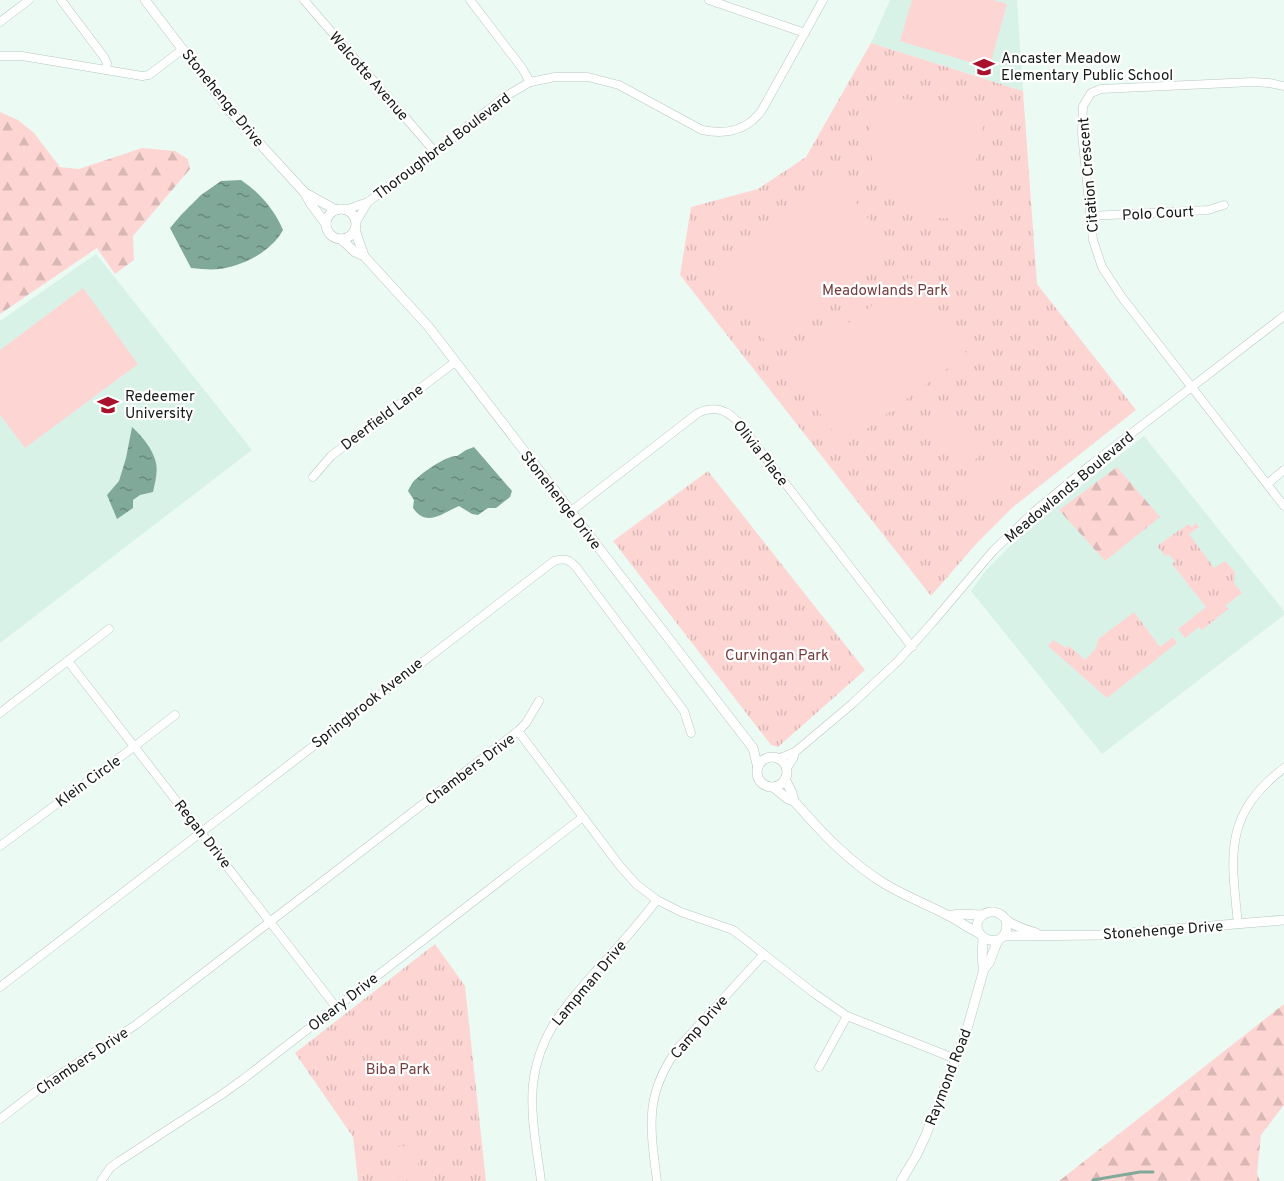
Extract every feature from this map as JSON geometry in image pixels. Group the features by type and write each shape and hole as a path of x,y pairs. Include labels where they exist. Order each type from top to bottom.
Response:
{"street":[{"path":"0,22 29,0"},
{"path":"61,0 104,57 107,63 106,70"},
{"name":"Stonehenge Drive","path":"145,0 228,109 305,193 326,224"},
{"name":"Walcotte Avenue","path":"304,0 435,153"},
{"path":"470,0 522,68 530,82"},
{"path":"709,0 805,33"},
{"name":"Thoroughbred Boulevard","path":"341,210 368,202 435,153 506,96 530,82 555,77 588,76 619,85 702,130 715,133 742,127 755,119 823,0"},
{"path":"0,56 22,56 137,76 149,75 183,49"},
{"name":"Citation Crescent","path":"1284,86 1252,82 1101,89 1091,93 1083,106 1082,134 1093,240 1102,267 1121,296 1284,506"},
{"name":"Stonehenge Drive","path":"305,193 341,210"},
{"name":"Thoroughbred Boulevard","path":"356,226 368,202"},
{"name":"Polo Court","path":"1090,216 1208,210 1224,205"},
{"path":"341,210 352,214 356,226 350,237 341,239 329,233 326,224 329,216 341,210"},
{"name":"Stonehenge Drive","path":"356,226 364,256"},
{"name":"Stonehenge Drive","path":"341,239 355,252 364,256 422,319 753,748 758,768"},
{"name":"Meadowlands Boulevard","path":"773,758 795,752 852,704 912,647 1017,527 1093,464 1284,316"},
{"name":"Deerfield Lane","path":"314,477 330,456 455,362"},
{"name":"Olivia Place","path":"570,512 698,413 713,408 725,411 737,421 912,647"},
{"path":"1267,484 1284,470"},
{"name":"Springbrook Avenue","path":"0,987 554,561 563,558 571,561 576,567 684,711 692,733"},
{"path":"0,713 109,629"},
{"name":"Regan Drive","path":"68,661 336,1007"},
{"path":"518,731 526,723 538,701"},
{"name":"Klein Circle","path":"0,846 175,715"},
{"name":"Chambers Drive","path":"0,1119 47,1083 132,1028 518,731 628,875 657,900 681,912 733,930 847,1016 956,1059"},
{"name":"Stonehenge Drive","path":"753,748 773,758"},
{"name":"Meadowlands Boulevard","path":"786,774 795,752"},
{"path":"786,774 780,785 768,787 760,782 758,768 760,763 773,758 785,765 794,801"},
{"path":"1238,924 1233,859 1241,818 1257,792 1284,768"},
{"path":"773,787 794,801 833,843 859,865 895,889 949,916 988,941 1001,938 1007,928 1006,920 996,912 983,915 949,916"},
{"name":"Oleary Drive","path":"101,1181 110,1168 222,1095 583,817"},
{"name":"Lampman Drive","path":"541,1181 533,1099 536,1070 543,1044 553,1024 566,1006 657,900"},
{"path":"981,935 978,923 983,915"},
{"name":"Stonehenge Drive","path":"1006,920 1041,935"},
{"name":"Stonehenge Drive","path":"1001,938 1109,934 1284,920"},
{"name":"Raymond Road","path":"981,935 984,969"},
{"name":"Raymond Road","path":"901,1181 925,1137 967,1029 984,969 1001,938"},
{"name":"Camp Drive","path":"657,1181 651,1123 653,1099 660,1077 678,1048 764,954"},
{"path":"819,1067 847,1016"}],"shaded area":[{"name":"Ancaster Meadow Elementary Public School","path":"890,0 1017,0 1023,91 871,43"},
{"name":"Redeemer University","path":"96,254 252,450 0,643 0,321"},
{"path":"1144,436 1284,611 1284,615 1102,754 971,591 986,570 1014,542 1062,500"}],"green space":[{"path":"912,0 993,0 1007,4 989,68 900,41"},
{"name":"Meadowlands Park","path":"871,43 1023,91 1037,284 1136,410 1013,507 976,544 931,596 680,275 691,207 758,189 806,157"},
{"path":"885,95 984,114 985,119 963,219 930,217 914,212 887,191 876,171 869,143 873,119"},
{"path":"0,112 18,120 34,133 60,167 79,169 142,148 175,151 188,159 190,169 133,236 134,260 115,274 97,248 0,314"},
{"path":"837,177 894,253 770,347 713,271"},
{"path":"910,277 967,354 844,446 787,369"},
{"path":"83,288 138,364 25,448 0,415 0,350"},
{"path":"952,413 983,453 964,468 933,428"},
{"path":"997,458 1012,477 981,501 966,482"},
{"path":"1117,467 1160,517 1105,561 1059,510"},
{"name":"Curvingan Park","path":"708,471 865,670 778,747 771,745 613,541"},
{"path":"1196,523 1199,527 1189,534 1214,568 1225,561 1235,572 1234,583 1242,593 1225,606 1228,609 1202,630 1199,627 1185,638 1178,629 1206,607 1172,564 1175,561 1168,554 1165,556 1157,546 1188,524 1191,527"},
{"path":"1134,612 1160,647 1173,637 1177,643 1107,698 1048,646 1053,640 1066,648 1068,645 1085,660 1097,647 1097,640"},
{"name":"Biba Park","path":"435,944 465,986 486,1181 358,1181 353,1137 295,1053"},
{"path":"1284,1004 1284,1105 1261,1135 1257,1173 1260,1181 1059,1181"},
{"path":"416,1145 420,1179 399,1181 395,1147"}],"water":[{"path":"241,180 266,202 283,230 272,245 238,265 220,269 191,268 170,228 201,195 221,181"},
{"path":"132,427 155,458 156,478 153,492 140,495 133,500 133,508 117,519 107,495 119,481"},
{"path":"474,447 512,491 510,497 496,508 488,508 478,515 459,506 435,517 429,518 418,514 413,508 414,500 408,491 413,482 441,461"}],"waterway":[{"path":"1093,1180 1153,1172"}],"place":[{"name":"Ancaster Meadow Elementary Public School","path":"984,67"},
{"name":"Redeemer University","path":"108,405"}]}
